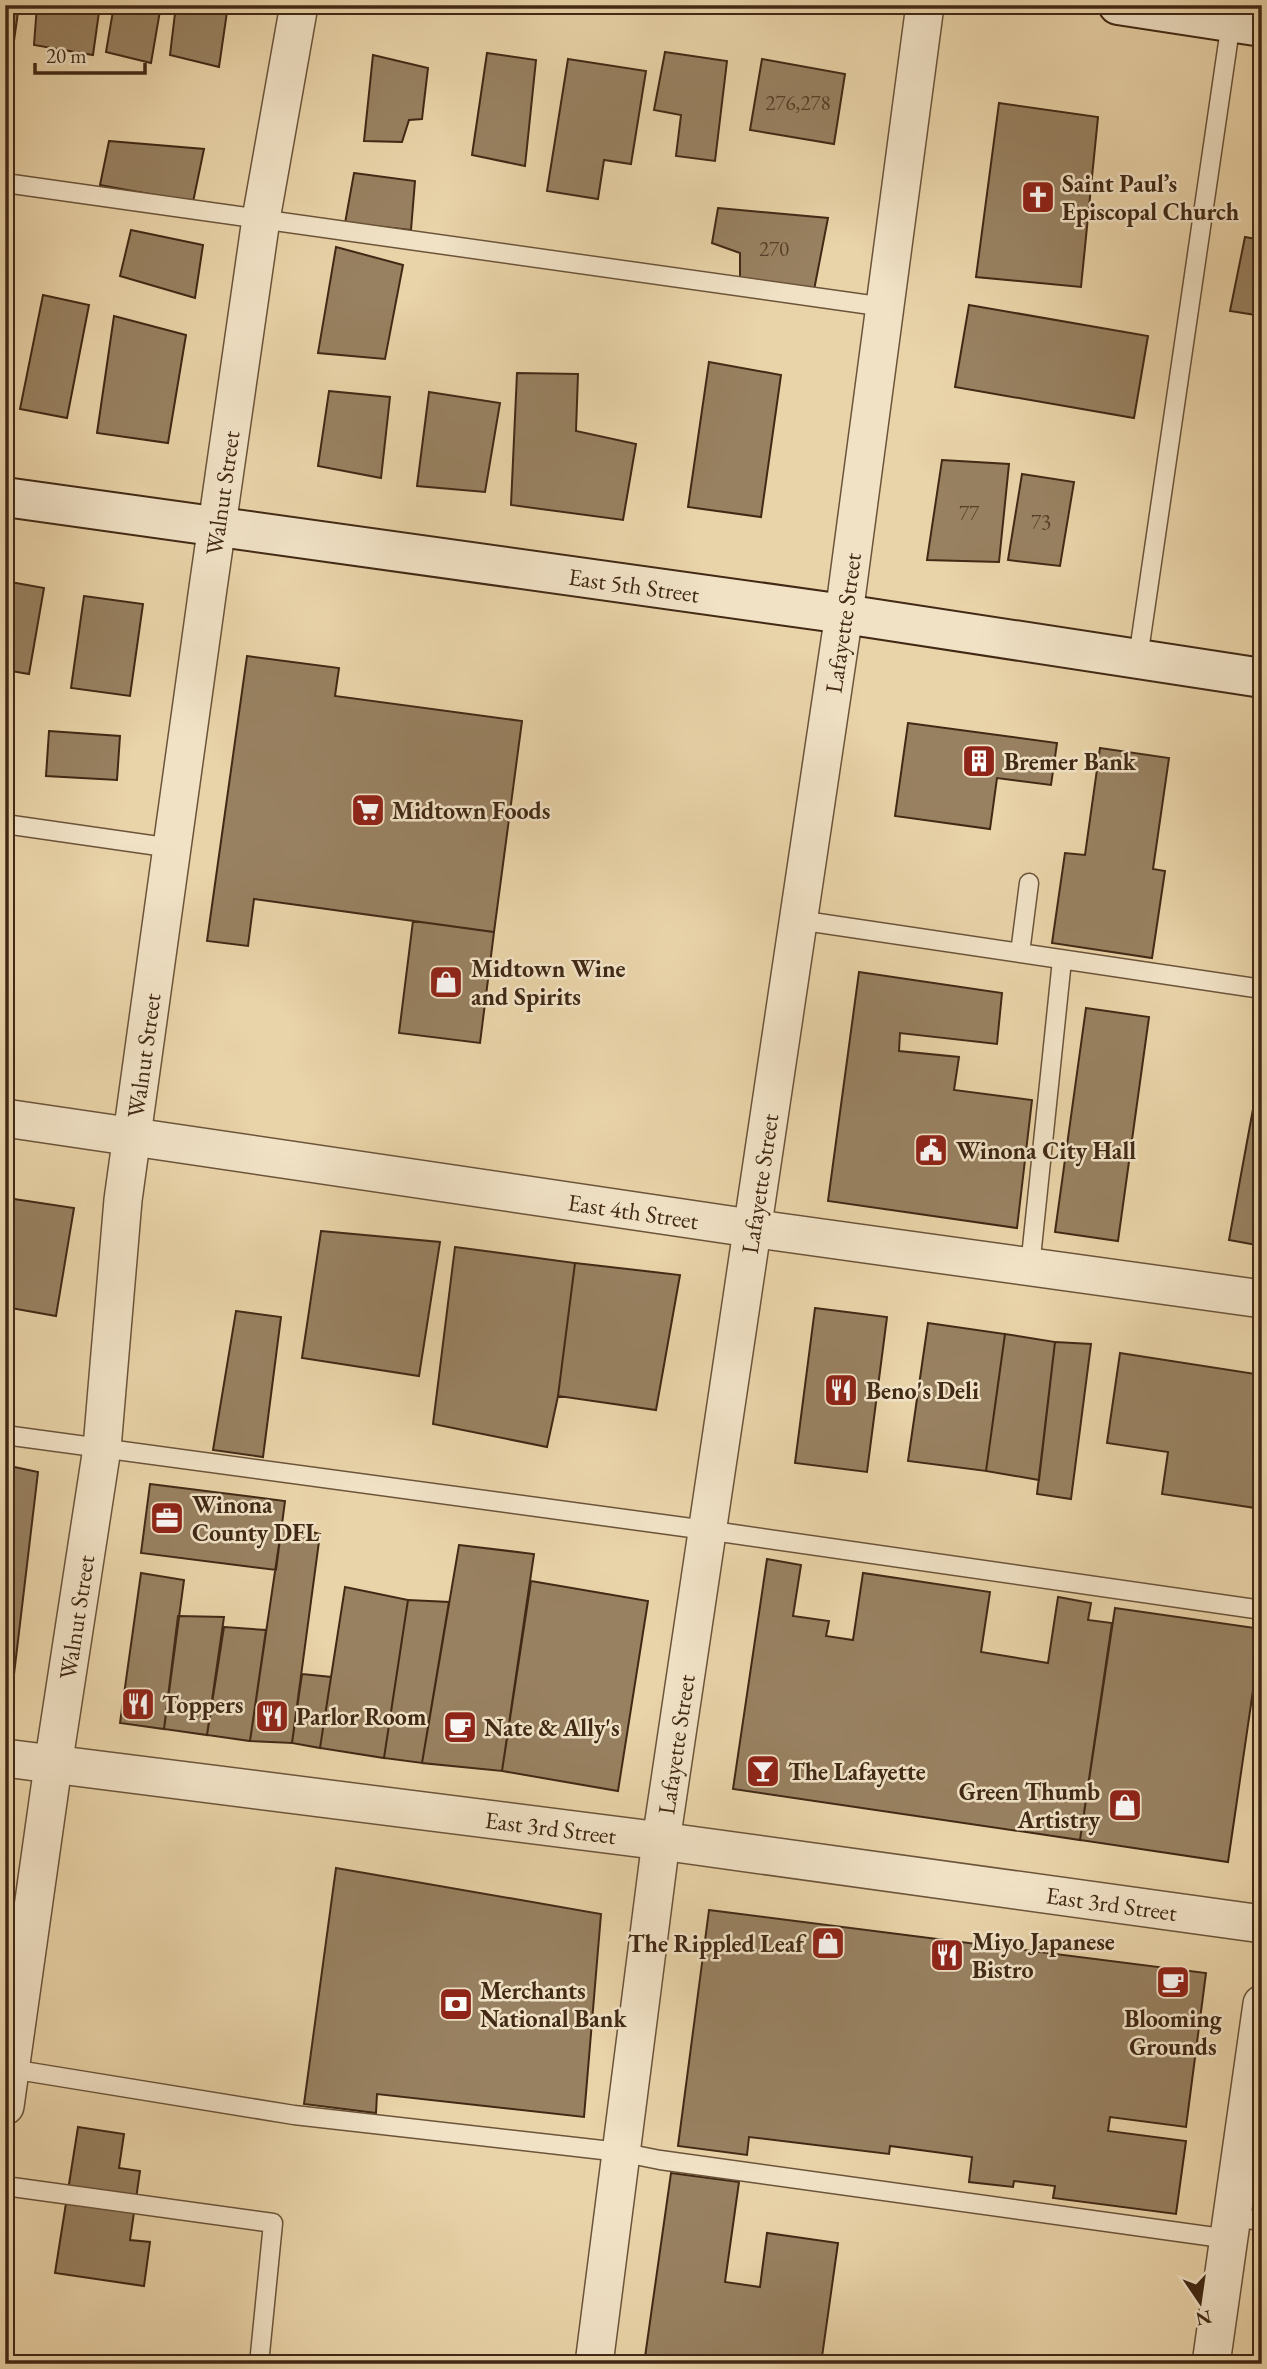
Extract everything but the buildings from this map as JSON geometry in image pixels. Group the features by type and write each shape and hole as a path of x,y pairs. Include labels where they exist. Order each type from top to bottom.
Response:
{"street":[{"name":"Walnut Street","path":"5,2106 8,2068 102,1448 123,1200 216,526 261,219 299,5"},
{"name":"Lafayette Street","path":"594,2364 661,1841 750,1228 844,614 925,5"},
{"path":"1118,5 1246,25"},
{"name":"East 5th Street","path":"5,497 844,614 1262,678"},
{"name":"East 4th Street","path":"5,1118 750,1228 1262,1299"},
{"name":"East 3rd Street","path":"5,1758 661,1841 1262,1924"},
{"path":"1211,2364 1241,2225 1262,2004"}],"lane":[{"path":"1138,658 1246,25"},
{"path":"5,183 885,307"},
{"path":"5,824 172,848"},
{"path":"1020,953 1029,884"},
{"path":"797,920 1262,989"},
{"path":"1030,1266 1062,960"},
{"path":"5,1434 706,1530 1262,1610"},
{"path":"8,2068 294,2115 620,2152 660,2160 1241,2225"},
{"path":"5,2186 273,2223 258,2364"}],"place":[{"name":"Saint Paul’s Episcopal Church","path":"1038,197"},
{"name":"Bremer Bank","path":"979,761"},
{"name":"Midtown Foods","path":"368,810"},
{"name":"Midtown Wine and Spirits","path":"446,982"},
{"name":"Winona City Hall","path":"931,1150"},
{"name":"Beno's Deli","path":"841,1390"},
{"name":"Winona County DFL","path":"167,1518"},
{"name":"Toppers","path":"138,1704"},
{"name":"Parlor Room","path":"272,1716"},
{"name":"Nate & Ally's","path":"460,1727"},
{"name":"The Lafayette","path":"763,1771"},
{"name":"Green Thumb Artistry","path":"1125,1805"},
{"name":"The Rippled Leaf","path":"828,1943"},
{"name":"Miyo Japanese Bistro","path":"947,1955"},
{"name":"Blooming Grounds","path":"1173,1982"},
{"name":"Merchants National Bank","path":"456,2004"}]}
